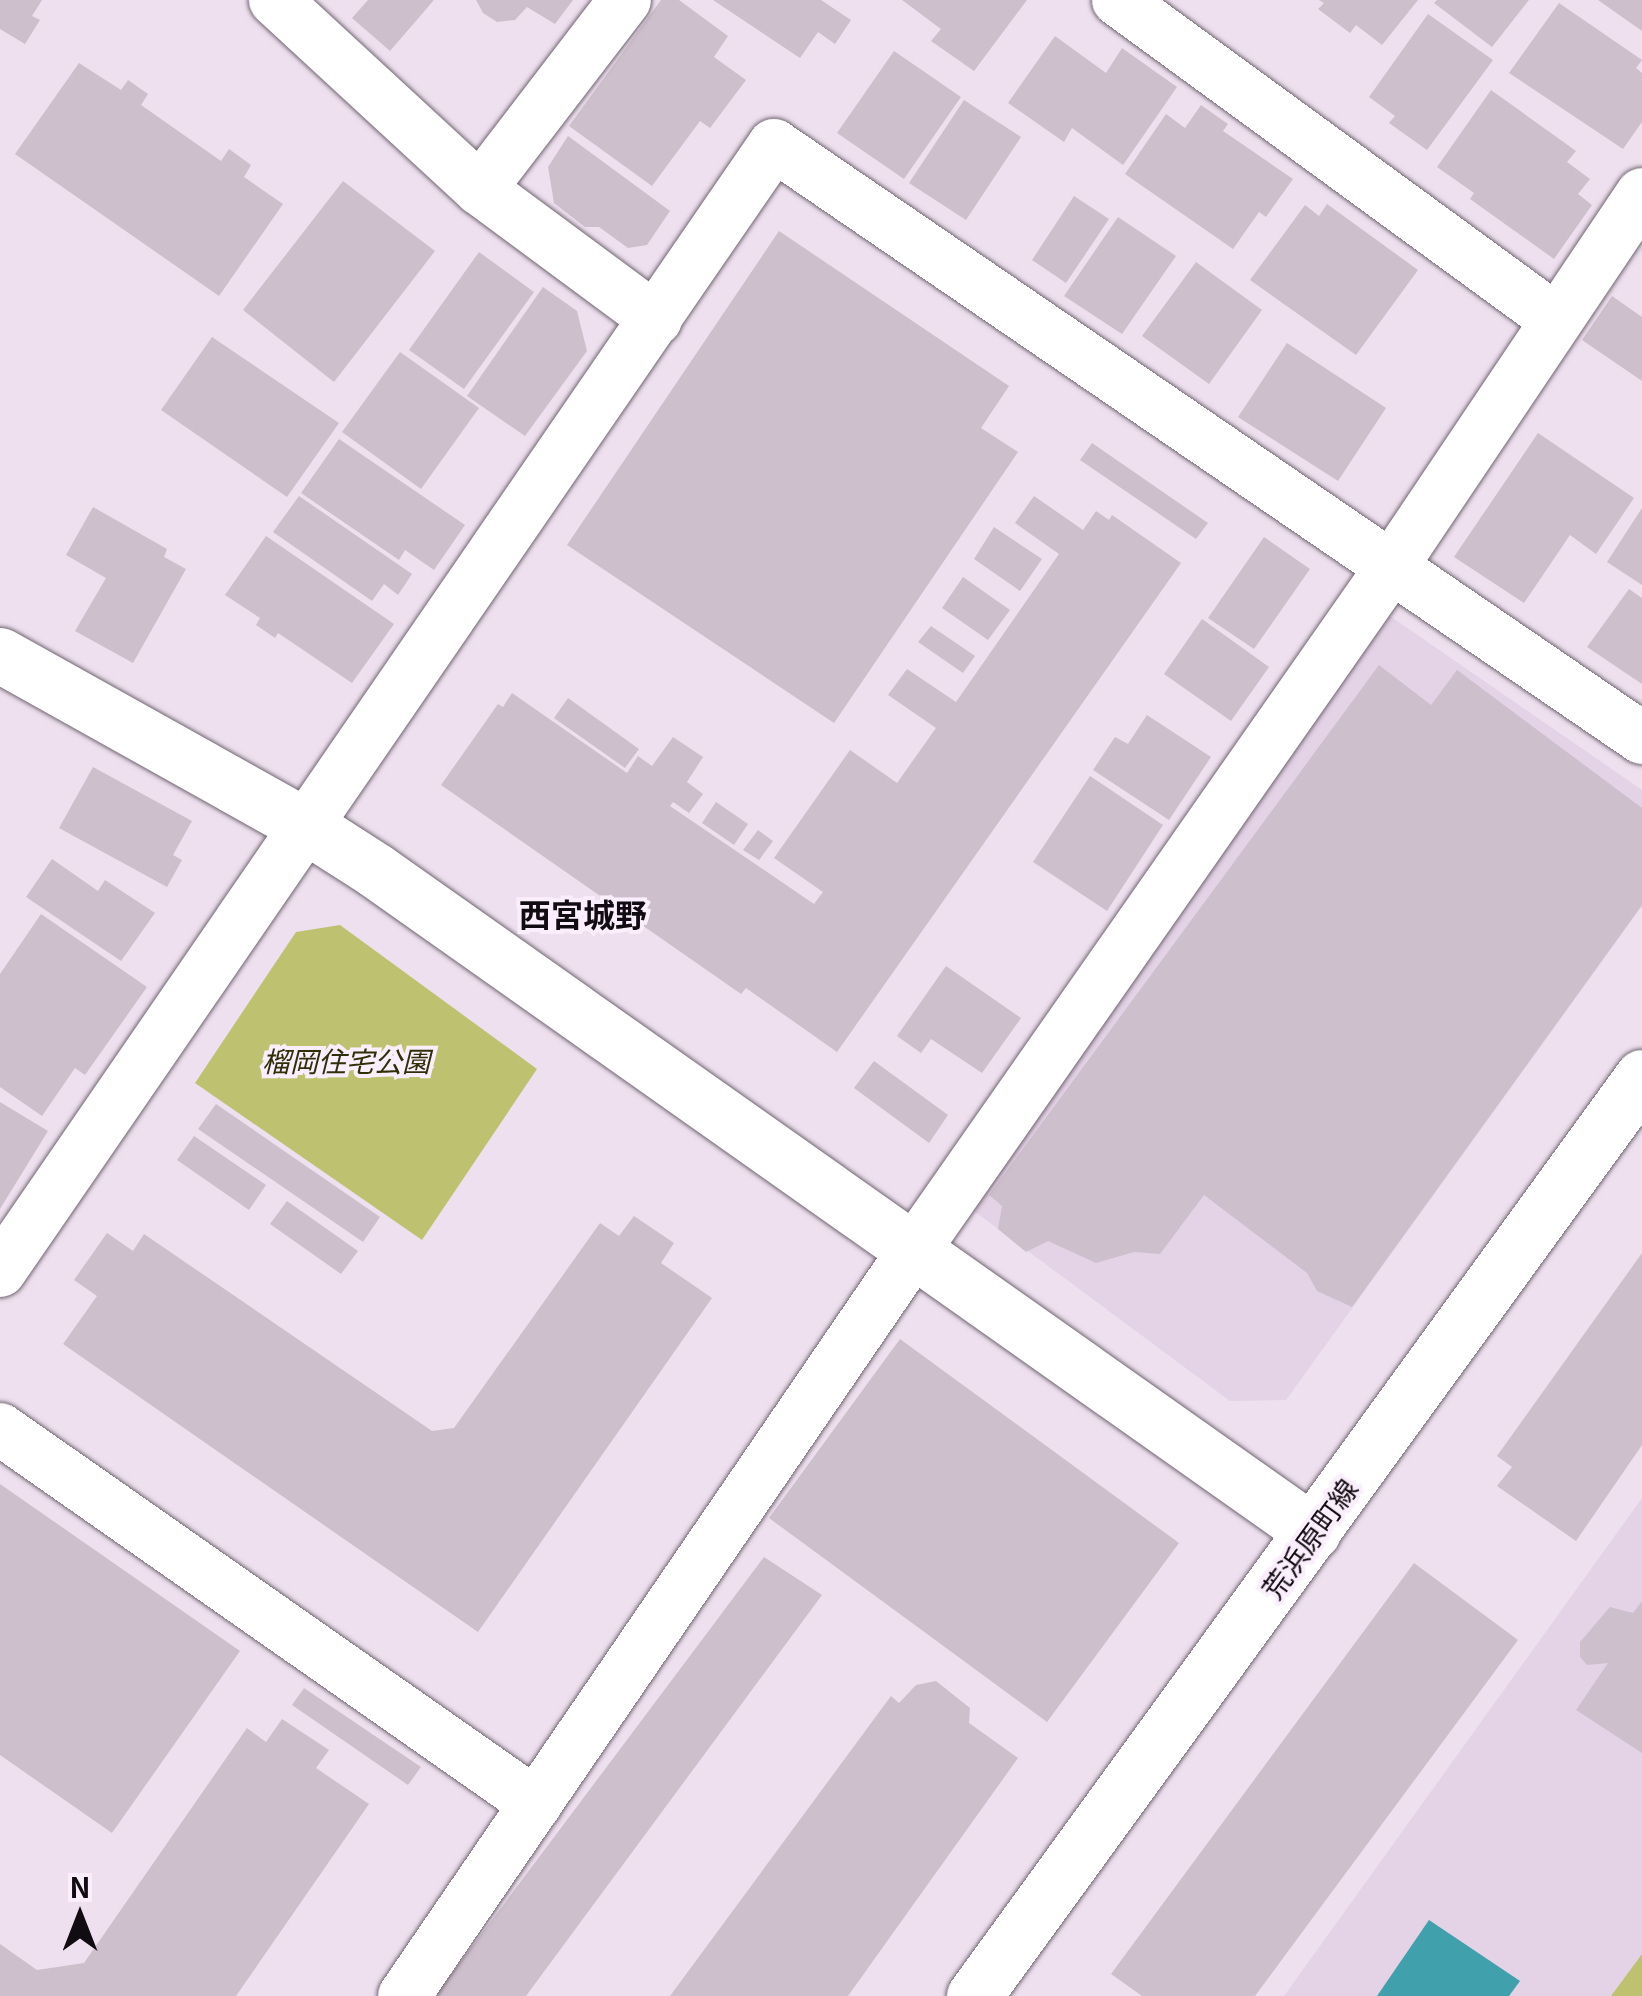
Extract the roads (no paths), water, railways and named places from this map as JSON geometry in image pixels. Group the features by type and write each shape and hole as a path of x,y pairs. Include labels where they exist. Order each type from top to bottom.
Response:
{"street":[{"path":"275,0 480,189 656,319"},
{"path":"480,189 625,0"},
{"path":"1118,0 1555,319"},
{"path":"0,1271 774,145 1642,738"},
{"path":"404,1996 914,1250 1392,566 1642,194"},
{"path":"0,655 308,826 1313,1532"},
{"name":"荒浜原町線","path":"974,1996 1642,1077"},
{"path":"0,1430 536,1804"}],"water":[{"path":"1429,1920 1520,1981 1509,1996 1377,1996"}],"district":[{"name":"西宮城野","path":"583,913"}],"park label":[{"name":"榴岡住宅公園","path":"346,1060"}]}
